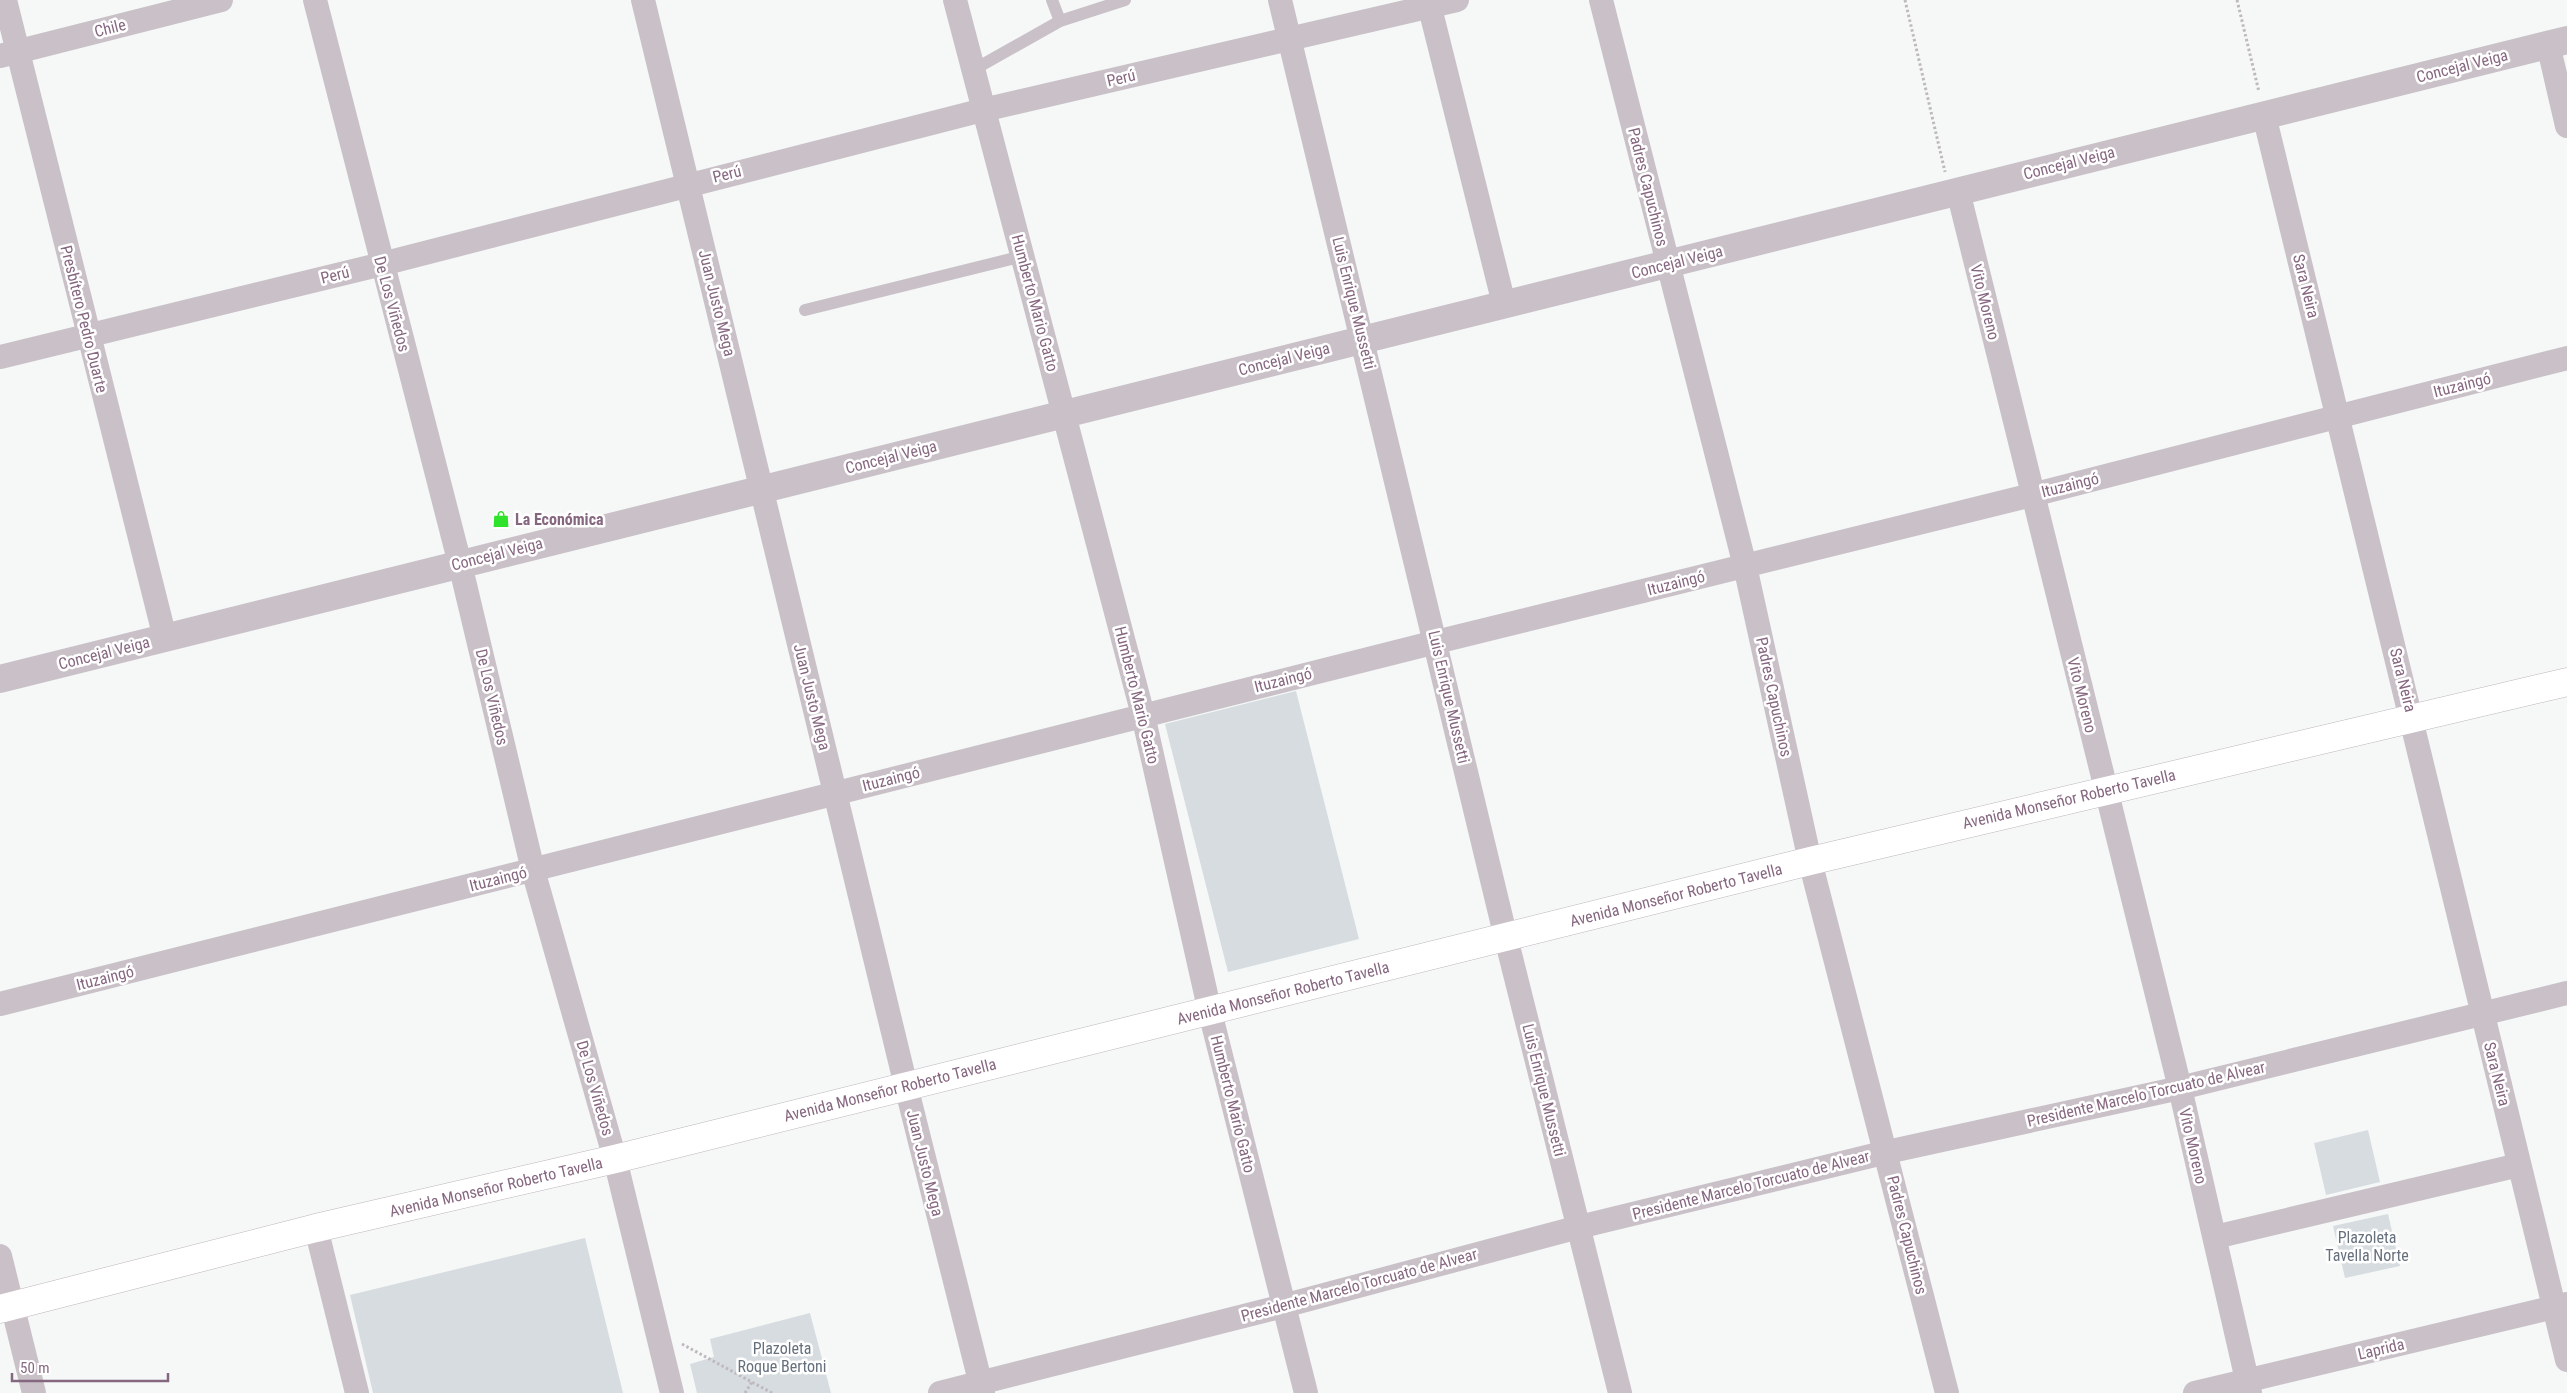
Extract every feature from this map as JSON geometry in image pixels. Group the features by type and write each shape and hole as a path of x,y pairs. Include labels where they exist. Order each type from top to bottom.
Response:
{"main road":[{"name":"Avenida Monseñor Roberto Tavella","path":"6,1307 316,1228 615,1159 1210,1012 1810,861 2412,717 2567,682"}],"street":[{"name":"Presbítero Pedro Duarte","path":"5,0 9,54 88,335 165,638"},
{"name":"Chile","path":"9,54 221,0"},
{"name":"De Los Viñedos","path":"315,0 460,564 533,870 615,1159 672,1393"},
{"name":"Juan Justo Mega","path":"643,0 906,1086 982,1388"},
{"name":"Humberto Mario Gatto","path":"955,0 1143,715 1210,1012 1306,1393"},
{"name":"Luis Enrique Mussetti","path":"1280,0 1506,938 1620,1393"},
{"name":"Perú","path":"0,357 382,264 688,184 983,110 1290,40 1429,3 1457,0"},
{"name":"Padres Capuchinos","path":"1601,0 1745,566 1810,861 1947,1393"},
{"path":"1429,3 1504,304"},
{"path":"2558,42 2567,126"},
{"name":"Concejal Veiga","path":"0,679 2558,42"},
{"name":"Sara Neira","path":"2264,115 2412,717 2519,1165 2561,1306 2567,1360"},
{"name":"Vito Moreno","path":"1958,191 2180,1088 2249,1387"},
{"name":"Ituzaingó","path":"0,1004 1143,715 2032,495 2567,358"},
{"name":"Presidente Marcelo Torcuato de Alvear","path":"940,1393 982,1388 1578,1227 1886,1152 2180,1088 2567,994"},
{"path":"2215,1237 2519,1165"},
{"path":"316,1228 357,1393"},
{"path":"0,1256 6,1307 34,1393"},
{"name":"Laprida","path":"2195,1393 2249,1387 2561,1306"}],"lane":[{"path":"1052,0 1060,21"},
{"path":"973,70 1060,21 1125,0"},
{"path":"805,310 1023,256"}],"path":[{"path":"1905,0 1946,174 1958,191"},
{"path":"2237,0 2264,115"},
{"path":"657,1330 772,1393"},
{"path":"745,1393 752,1382"}],"green space":[{"path":"1296,691 1359,939 1228,972 1165,724"},
{"name":"Plazoleta Tavella Norte","path":"2368,1130 2380,1182 2326,1195 2314,1143"},
{"name":"Plazoleta Tavella Norte","path":"2388,1214 2400,1266 2345,1278 2333,1226"},
{"path":"585,1238 623,1393 373,1393 350,1295"},
{"name":"Plazoleta Roque Bertoni","path":"810,1313 831,1393 697,1393 690,1364 714,1357 710,1339"}],"place":[{"name":"La Económica","path":"501,519"}]}
